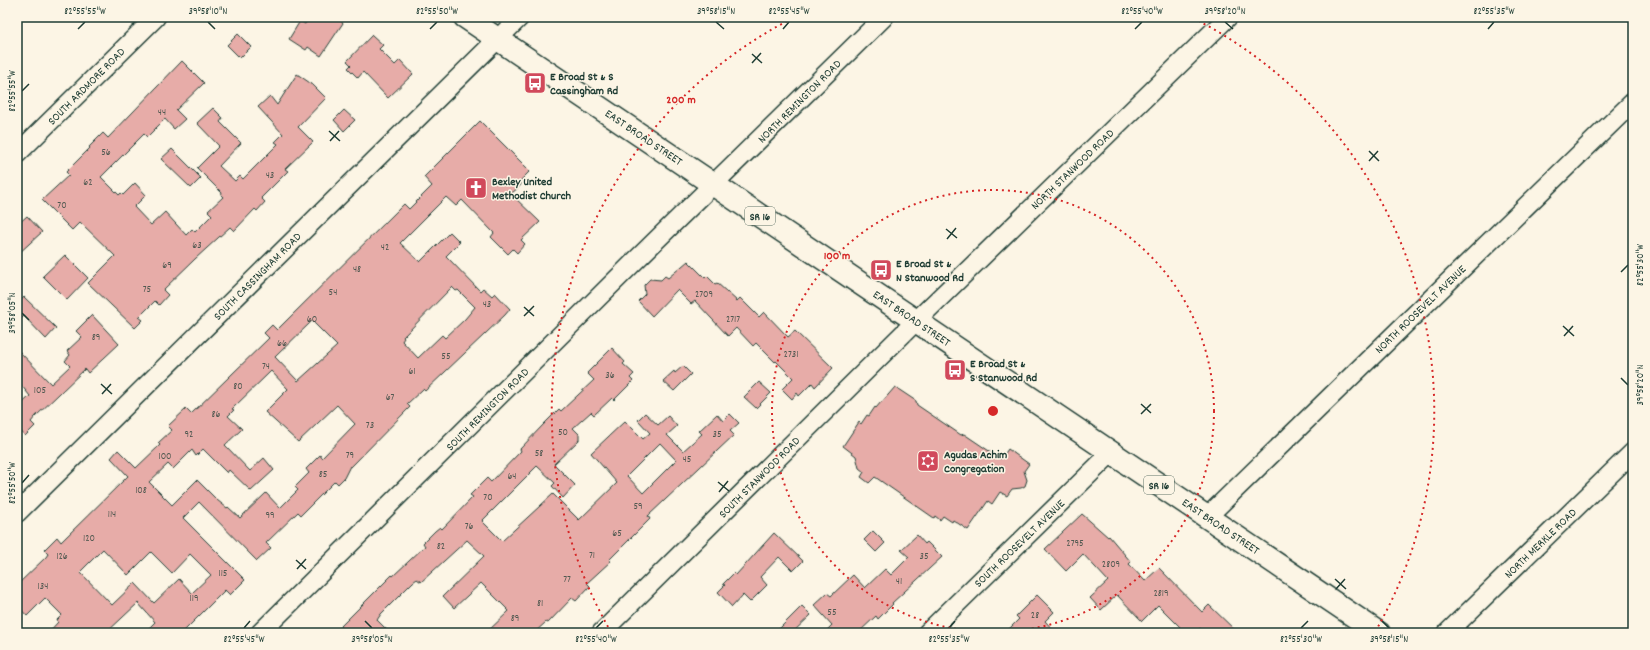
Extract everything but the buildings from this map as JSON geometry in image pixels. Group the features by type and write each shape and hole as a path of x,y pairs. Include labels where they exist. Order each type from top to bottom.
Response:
{"main road":[{"name":"EAST BROAD STREET","path":"465,17 1207,517 1372,631"}],"street":[{"name":"SOUTH ARDMORE ROAD","path":"17,154 156,17"},
{"name":"SOUTH CASSINGHAM ROAD","path":"17,513 520,17"},
{"name":"NORTH REMINGTON ROAD","path":"714,185 884,17"},
{"name":"NORTH STANWOOD ROAD","path":"916,321 1228,17"},
{"name":"NORTH ROOSEVELT AVENUE","path":"1207,517 1633,102"},
{"name":"SOUTH REMINGTON ROAD","path":"260,633 634,262 714,185"},
{"name":"SOUTH STANWOOD ROAD","path":"601,633 916,321"},
{"name":"NORTH MERKLE ROAD","path":"1447,633 1633,452"},
{"name":"SOUTH ROOSEVELT AVENUE","path":"927,633 1111,453"}],"place":[{"name":"E Broad St & S Cassingham Rd","path":"535,83"},
{"name":"Bexley United Methodist Church","path":"476,188"},
{"name":"E Broad St & N Stanwood Rd","path":"881,270"},
{"name":"E Broad St & S Stanwood Rd","path":"955,370"},
{"name":"Agudas Achim Congregation","path":"928,461"}]}
